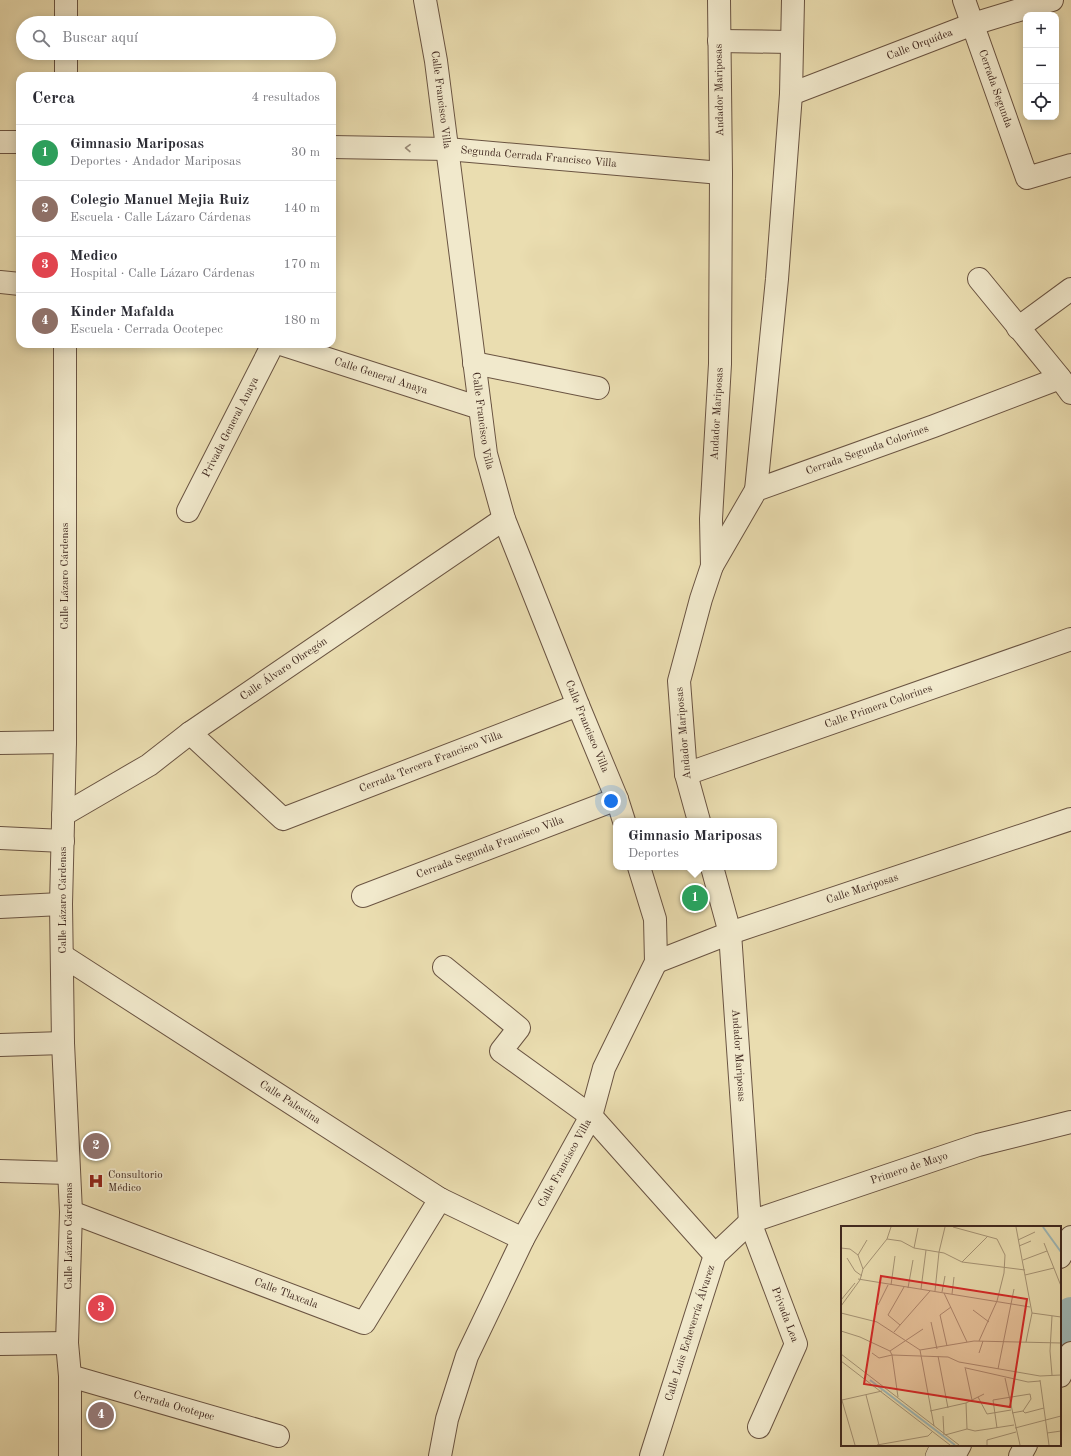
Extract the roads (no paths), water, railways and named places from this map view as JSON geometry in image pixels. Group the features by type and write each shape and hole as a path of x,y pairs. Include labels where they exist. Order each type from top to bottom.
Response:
{"street":[{"path":"66,0 66,16"},
{"name":"Calle Francisco Villa","path":"425,0 436,60 486,454 504,519 617,799 623,818"},
{"name":"Andador Mariposas","path":"698,818 686,774 679,681 701,599 712,566 711,519 720,364 721,172 719,0"},
{"path":"712,566 756,490 777,280 791,94 793,0"},
{"name":"Cerrada Segunda","path":"964,0 1027,178 1071,165"},
{"name":"Calle Orquídea","path":"791,94 973,24 1052,0"},
{"path":"719,41 792,42"},
{"path":"66,60 66,72"},
{"path":"0,142 16,142"},
{"name":"Segunda Cerrada Francisco Villa","path":"336,147 447,149 721,172"},
{"path":"979,279 1066,385"},
{"path":"0,282 16,284"},
{"path":"1018,328 1071,288"},
{"name":"Calle Lázaro Cárdenas","path":"65,348 65,742 61,904 63,956 63,1043 71,1212 67,1343 70,1376 70,1456"},
{"name":"Privada General Anaya","path":"188,511 270,348"},
{"name":"Calle General Anaya","path":"293,348 480,408"},
{"path":"474,363 598,388"},
{"name":"Cerrada Segunda Colorines","path":"756,490 934,426 1066,385"},
{"name":"Calle Álvaro Obregón","path":"63,815 149,765 190,733 504,519"},
{"name":"Calle Primera Colorines","path":"686,774 1071,639"},
{"name":"Cerrada Tercera Francisco Villa","path":"190,733 283,818 578,705"},
{"path":"0,743 65,742"},
{"name":"Cerrada Segunda Francisco Villa","path":"364,896 617,799"},
{"name":"Calle Mariposas","path":"656,962 730,933 1071,819"},
{"path":"0,838 63,841"},
{"name":"Calle Francisco Villa","path":"440,1456 447,1419 467,1356 523,1239 591,1116 604,1068 656,962 655,919 640,870"},
{"name":"Andador Mariposas","path":"713,870 730,933 750,1222"},
{"path":"0,907 61,904"},
{"name":"Calle Palestina","path":"63,956 440,1199 523,1239"},
{"path":"444,967 519,1028 501,1051 591,1116 715,1256"},
{"path":"0,1045 63,1043"},
{"name":"Primero de Mayo","path":"750,1222 978,1145 1071,1122"},
{"path":"0,1171 68,1173"},
{"name":"Calle Tlaxcala","path":"71,1212 364,1323 440,1199"},
{"name":"Calle Luis Echeverría Álvarez","path":"652,1456 715,1256 750,1222"},
{"name":"Privada Lea","path":"750,1222 796,1344 759,1427"},
{"path":"1061,1256 1071,1237"},
{"path":"0,1344 67,1343"},
{"path":"1061,1374 1071,1353"},
{"name":"Cerrada Ocotepec","path":"70,1376 278,1436"},
{"path":"954,1456 959,1446"},
{"path":"1020,1456 1025,1446"}],"lane":[{"path":"934,1456 939,1446"}],"waterway":[{"path":"1061,1329 1071,1312"}],"place":[{"name":"Gimnasio Mariposas","path":"695,898"},
{"name":"Colegio Manuel Mejia Ruiz","path":"96,1146"},
{"name":"Consultorio Médico","path":"96,1181"},
{"name":"Medico","path":"101,1308"},
{"name":"Kinder Mafalda","path":"101,1415"}]}
